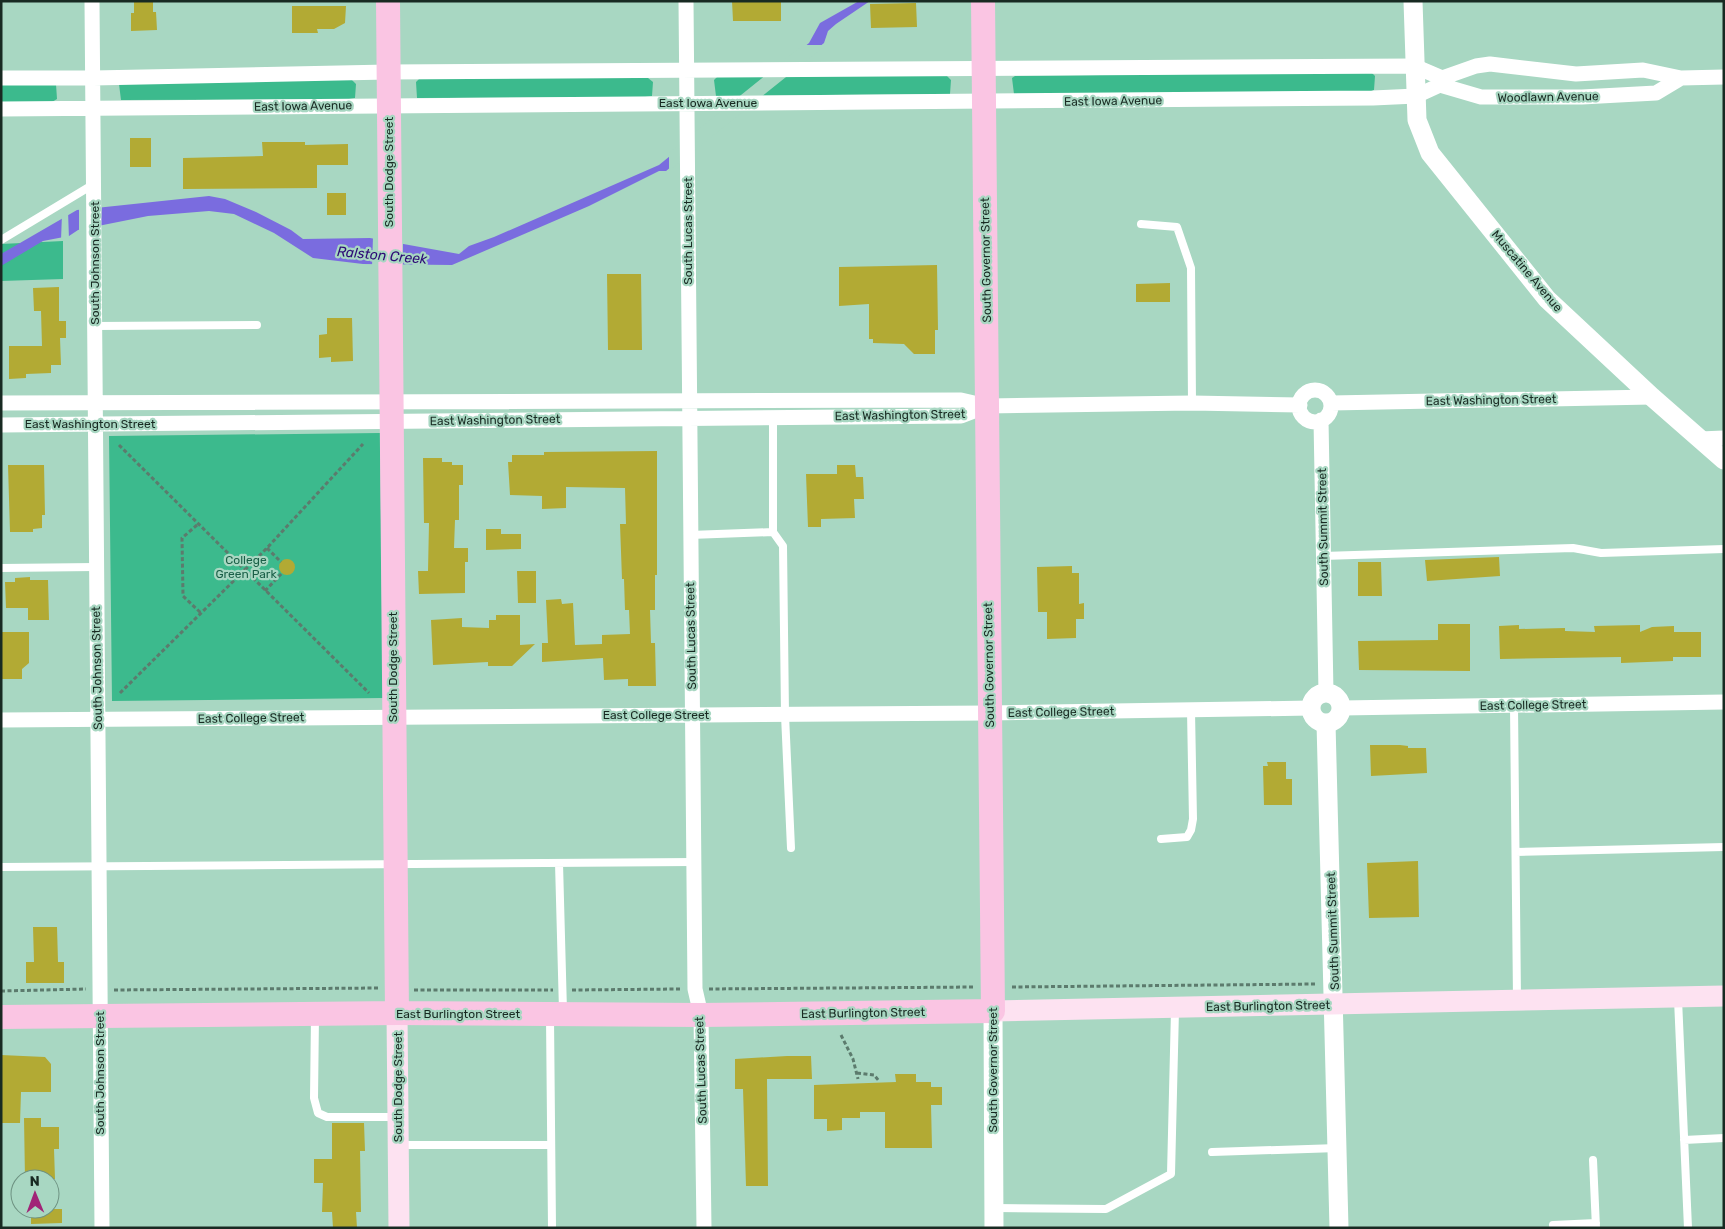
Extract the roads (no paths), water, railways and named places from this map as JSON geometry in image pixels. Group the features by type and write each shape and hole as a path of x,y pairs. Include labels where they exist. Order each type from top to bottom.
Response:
{"main road":[{"name":"South Dodge Street","path":"388,1 399,1228"},
{"name":"South Governor Street","path":"983,1 993,1011"},
{"name":"East Burlington Street","path":"1,1017 397,1013 701,1015 1175,1008 1724,996"}],"street":[{"name":"South Johnson Street","path":"92,1 102,1228"},
{"name":"South Lucas Street","path":"686,1 695,989 701,1015 704,1228"},
{"name":"Muscatine Avenue","path":"1413,1 1417,120 1422,137 1437,163 1547,299 1652,397 1724,460"},
{"path":"1,78 388,72 1414,66 1442,78 1476,66 1490,64 1576,74 1643,70 1681,78 1724,77"},
{"name":"Woodlawn Avenue","path":"1416,96 1440,85 1481,97 1630,95 1656,93 1681,78"},
{"name":"East Iowa Avenue","path":"1,109 984,102 1416,96"},
{"path":"1316,390 1325,394 1331,402 1328,415 1321,420 1306,419 1300,411 1300,405 1306,393 1316,390"},
{"name":"East Washington Street","path":"1331,402 1652,397"},
{"name":"East Washington Street","path":"1,425 96,424 689,401 961,400 987,406 1192,403 1300,405"},
{"name":"East Washington Street","path":"1,403 96,403 392,412 689,417 961,416 987,406"},
{"name":"South Summit Street","path":"1321,420 1326,693"},
{"path":"1700,439 1724,438"},
{"path":"1326,693 1336,696 1342,708 1336,720 1326,724 1317,720 1311,708 1315,698 1326,693"},
{"name":"East College Street","path":"1342,708 1724,702"},
{"name":"East College Street","path":"1,720 990,713 1311,708"},
{"name":"South Summit Street","path":"1326,724 1335,1005 1339,1228"},
{"name":"South Governor Street","path":"993,1011 994,1228"}],"lane":[{"path":"1,240 94,184"},
{"path":"1142,224 1177,227 1191,268 1192,403"},
{"path":"95,326 257,325"},
{"path":"773,417 773,532 783,546 785,714 791,848"},
{"path":"690,535 773,532"},
{"path":"1323,556 1573,548 1601,553 1724,549"},
{"path":"1,568 96,567"},
{"path":"1514,706 1517,1001"},
{"path":"1161,839 1187,837 1191,830 1193,819 1191,711"},
{"path":"1516,852 1724,847"},
{"path":"1,867 694,862"},
{"path":"552,1228 551,1145 556,1014 562,990 559,863"},
{"path":"1678,996 1688,1228"},
{"path":"994,1208 1106,1209 1172,1174 1175,1008"},
{"path":"315,1014 314,1098 318,1113 327,1117 398,1117"},
{"path":"1684,1140 1724,1138"},
{"path":"398,1145 551,1145"},
{"path":"1212,1152 1338,1148"},
{"path":"1553,1224 1596,1225 1593,1160"}],"water":[{"name":"Ralston Creek","path":"859,1 870,1 836,24 828,31 824,43 666,171 659,171 589,206 452,265 363,264 313,258 274,233 234,214 209,211 148,216 78,230 69,236 43,241 1,266 1,254 77,210 209,196 225,199 256,212 291,230 303,239 370,238 459,254 469,246 494,237 659,165 809,43 820,23"}],"park label":[{"name":"College Green Park","path":"246,567"}]}
